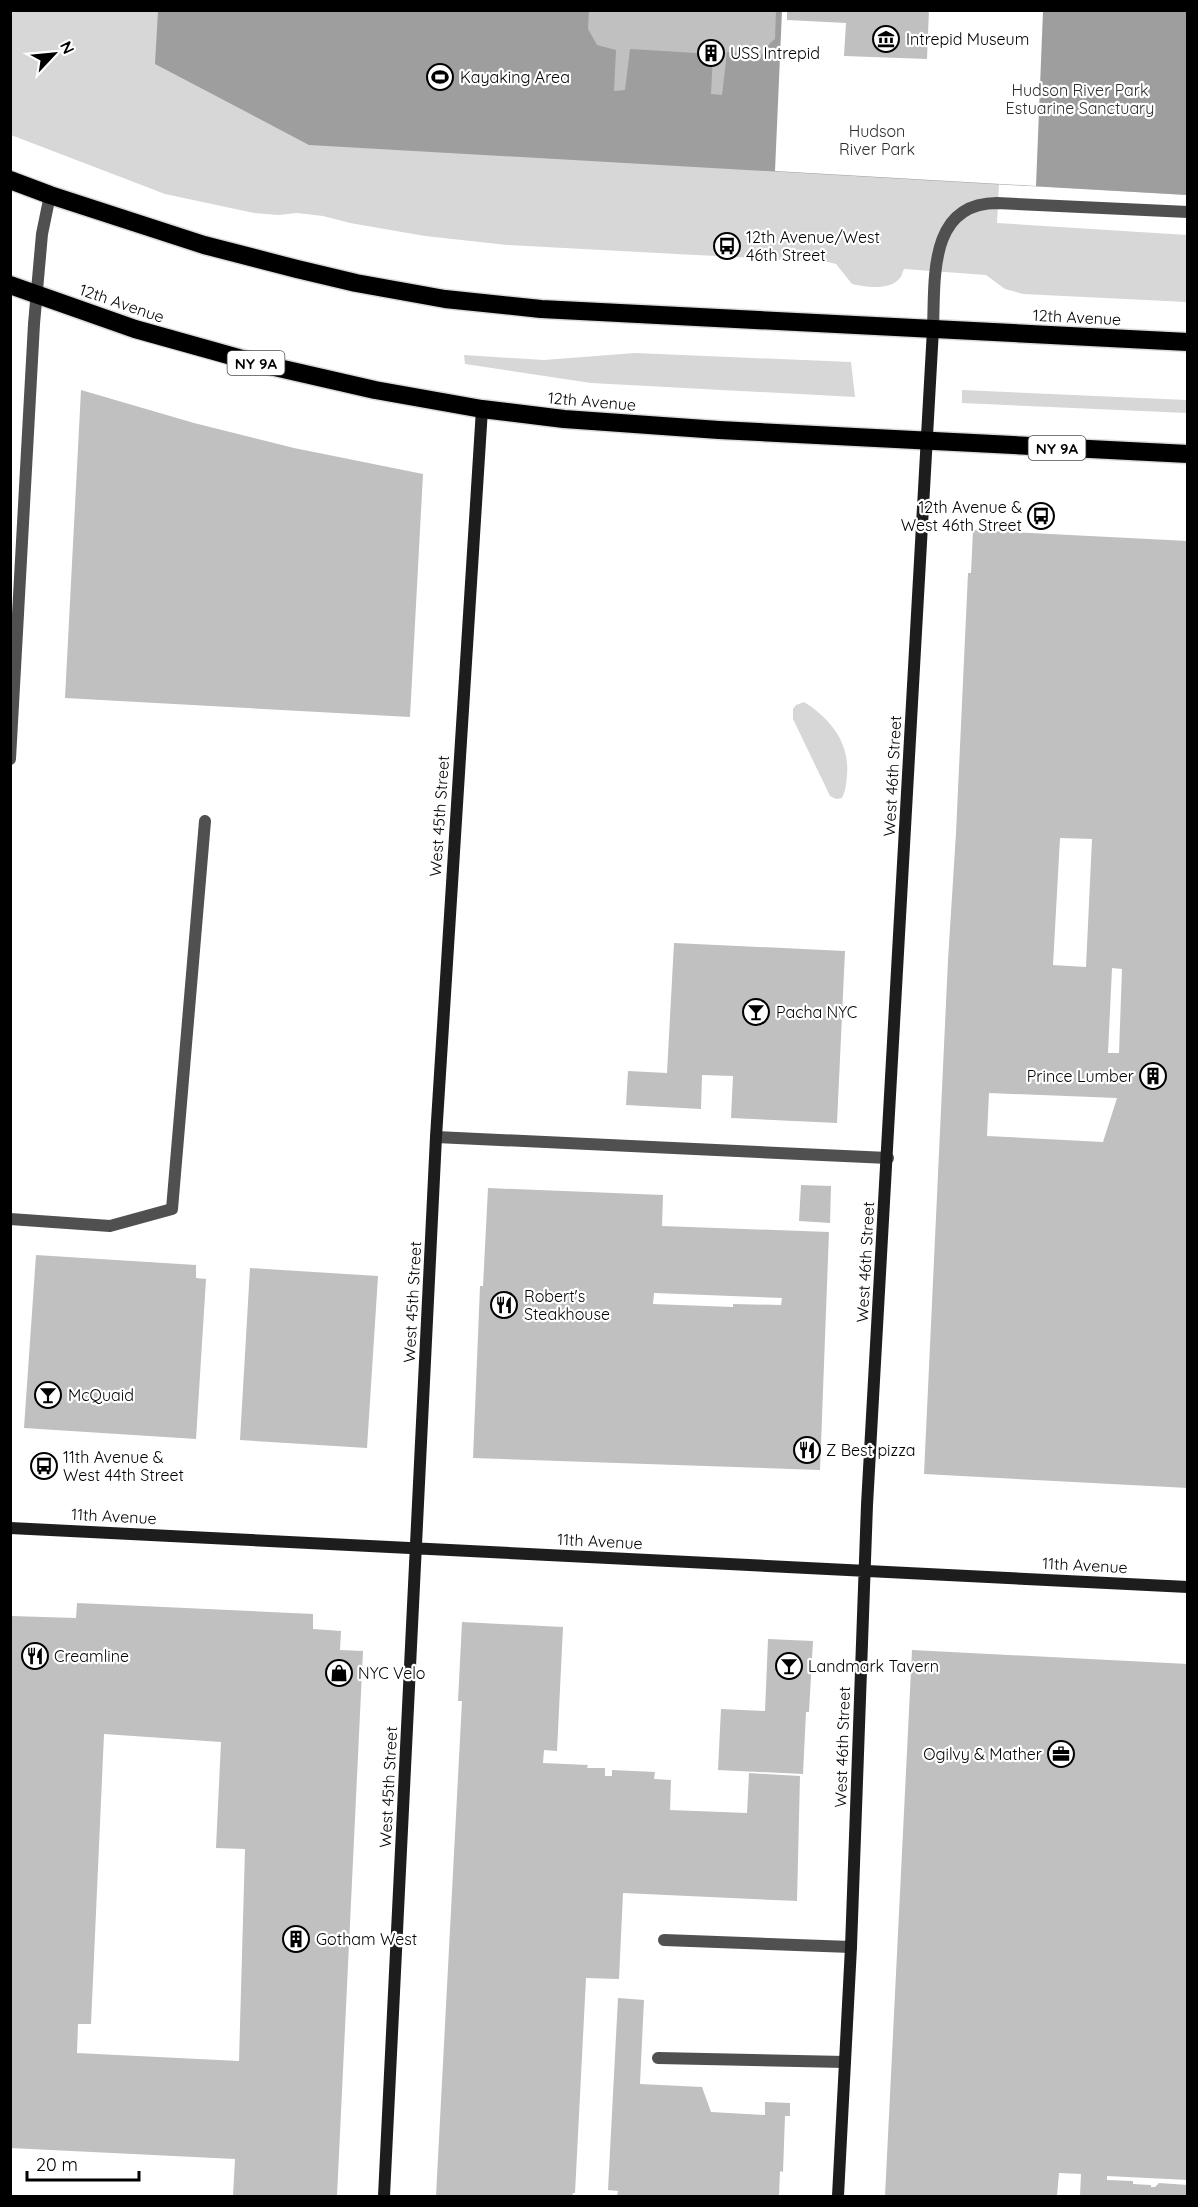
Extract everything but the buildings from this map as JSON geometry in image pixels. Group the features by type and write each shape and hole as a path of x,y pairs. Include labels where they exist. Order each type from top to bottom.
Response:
{"highway":[{"name":"12th Avenue","path":"10,180 204,245 356,283 445,299 541,309 1188,342"},
{"name":"12th Avenue","path":"10,285 135,329 257,363 375,390 482,409 609,423 927,442 1188,454"}],"main road":[{"name":"West 46th Street","path":"838,2196 851,1947 865,1570 933,329"},
{"name":"West 45th Street","path":"384,2196 436,1137 482,409"},
{"name":"11th Avenue","path":"10,1528 1188,1587"}],"street":[{"path":"10,759 36,294 42,234 50,195"},
{"path":"933,329 936,266 941,241 956,217 973,205 997,203 1188,212"},
{"path":"10,1220 110,1226 172,1209 206,821"},
{"path":"436,1137 888,1158"},
{"path":"664,1940 851,1947"},
{"path":"658,2058 845,2062"}],"green space":[{"name":"Hudson River Park","path":"10,11 1187,11 1187,195 999,184 997,223 1187,235 1187,302 1023,294 1005,289 986,275 904,269 900,278 890,285 864,286 852,284 836,264 828,262 507,245 425,236 323,216 297,213 278,215 254,213 165,194 11,135"},
{"path":"635,353 851,362 855,397 591,383 465,364 464,355 544,360"},
{"path":"962,390 1187,400 1187,413 962,403"},
{"path":"804,702 830,724 842,742 847,775 842,798 836,799 830,796 793,719 793,709"}],"shaded area":[{"name":"Hudson River Park Estuarine Sanctuary","path":"158,11 1187,11 1187,195 309,145 155,64"}],"pier":[{"path":"782,11 1043,11 1036,186 775,171"}],"place":[{"name":"Intrepid Museum","path":"886,39"},
{"name":"USS Intrepid","path":"711,53"},
{"name":"Kayaking Area","path":"440,77"},
{"name":"12th Avenue/West 46th Street","path":"727,246"},
{"name":"12th Avenue & West 46th Street","path":"1041,516"},
{"name":"Pacha NYC","path":"756,1012"},
{"name":"Prince Lumber","path":"1153,1076"},
{"name":"Robert's Steakhouse","path":"504,1305"},
{"name":"McQuaid","path":"48,1395"},
{"name":"Z Best pizza","path":"807,1450"},
{"name":"11th Avenue & West 44th Street","path":"44,1466"},
{"name":"Creamline","path":"35,1656"},
{"name":"Landmark Tavern","path":"789,1666"},
{"name":"NYC Velo","path":"339,1673"},
{"name":"Ogilvy & Mather","path":"1061,1754"},
{"name":"Gotham West","path":"296,1939"}]}
